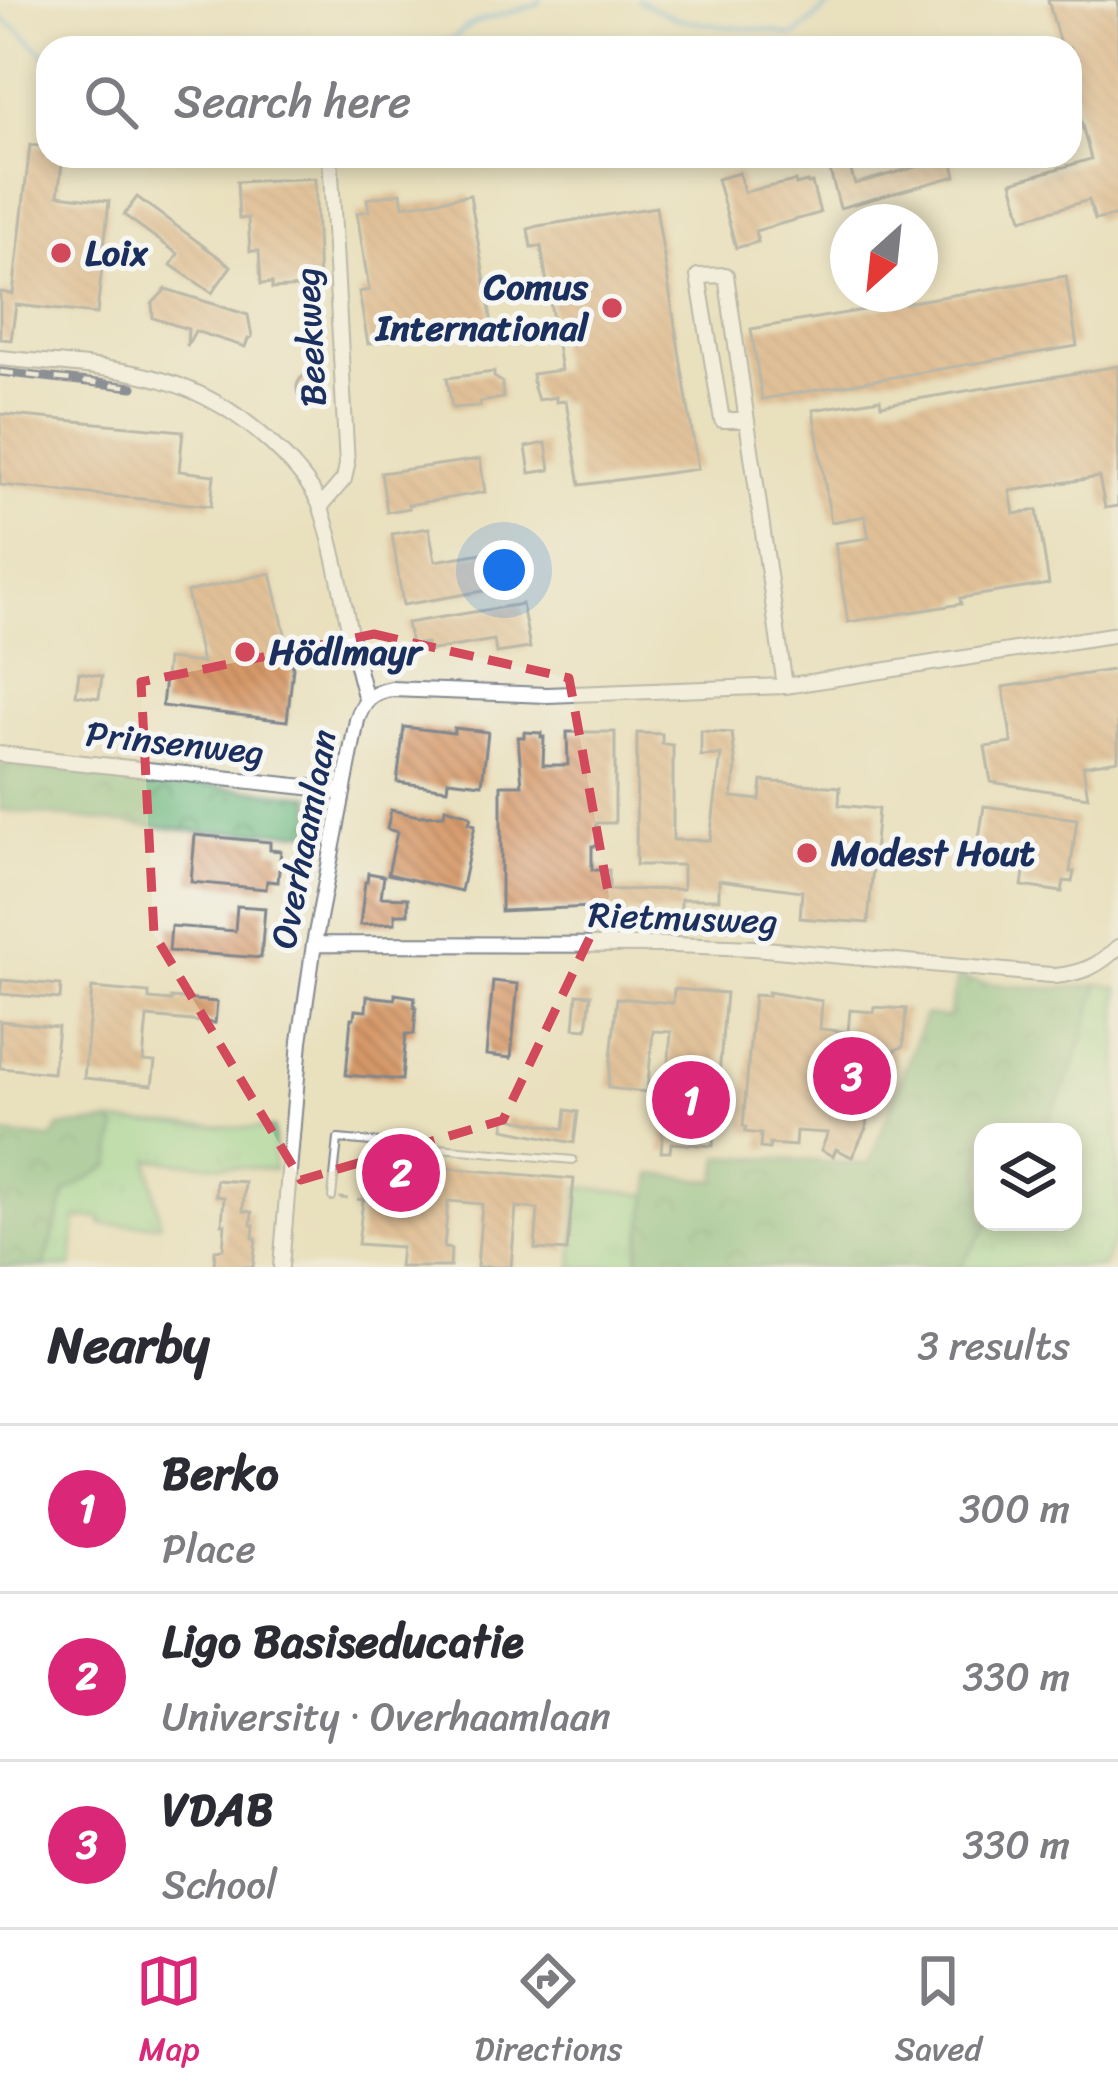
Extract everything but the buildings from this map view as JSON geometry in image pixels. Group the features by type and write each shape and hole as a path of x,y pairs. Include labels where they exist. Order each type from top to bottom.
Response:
{"street":[{"name":"Beekweg","path":"321,506 344,479 347,465 331,168"},
{"path":"747,420 722,420 698,276 726,275 747,420 784,686"},
{"path":"0,358 137,373 206,394 255,428 287,459 321,506 366,699"},
{"name":"Overhaamlaan","path":"280,1267 300,1041 314,944 356,720 375,692 548,695 784,686 1118,634"},
{"name":"Prinsenweg","path":"0,754 343,791"},
{"name":"Rietmusweg","path":"314,944 754,948 1053,976 1080,973 1100,964 1118,947"}],"lane":[{"path":"332,1197 338,1138 573,1160"}],"path":[{"path":"332,1197 366,1200"}],"highlighted area":[{"path":"374,634 569,678 609,897 503,1120 301,1180 154,934 141,682"}],"green space":[{"path":"0,764 311,796 313,832 206,832 0,810"},
{"path":"957,978 1029,987 1099,984 1074,1066 1047,1123 974,1123 974,1231 984,1231 960,1267 636,1267 652,1174 717,1181 720,1156 869,1164 925,1015 948,1018"},
{"path":"1099,984 1118,988 1118,1229 1103,1267 960,1267 984,1231 1082,1231 1082,1123 1047,1123 1074,1066"},
{"path":"111,1122 273,1129 274,1170 149,1160 160,1224 102,1225 101,1218 76,1219 72,1267 44,1267 66,1192 117,1129"},
{"path":"111,1122 117,1129 111,1165 66,1192 44,1267 0,1267 0,1134 51,1139 59,1127"},
{"path":"579,1187 648,1195 636,1267 572,1267"}],"waterway":[{"path":"456,36 480,21 541,0"},
{"path":"638,0 677,19 789,36 835,0"},
{"path":"0,17 36,46"}],"railway":[{"path":"0,372 133,387"}],"place":[{"name":"Loix","path":"61,253"},
{"name":"Comus International","path":"612,308"},
{"name":"Hödlmayr","path":"245,652"},
{"name":"Modest Hout","path":"807,853"},
{"name":"VDAB","path":"852,1076"},
{"name":"Berko","path":"691,1100"},
{"name":"Ligo Basiseducatie","path":"401,1173"}]}
